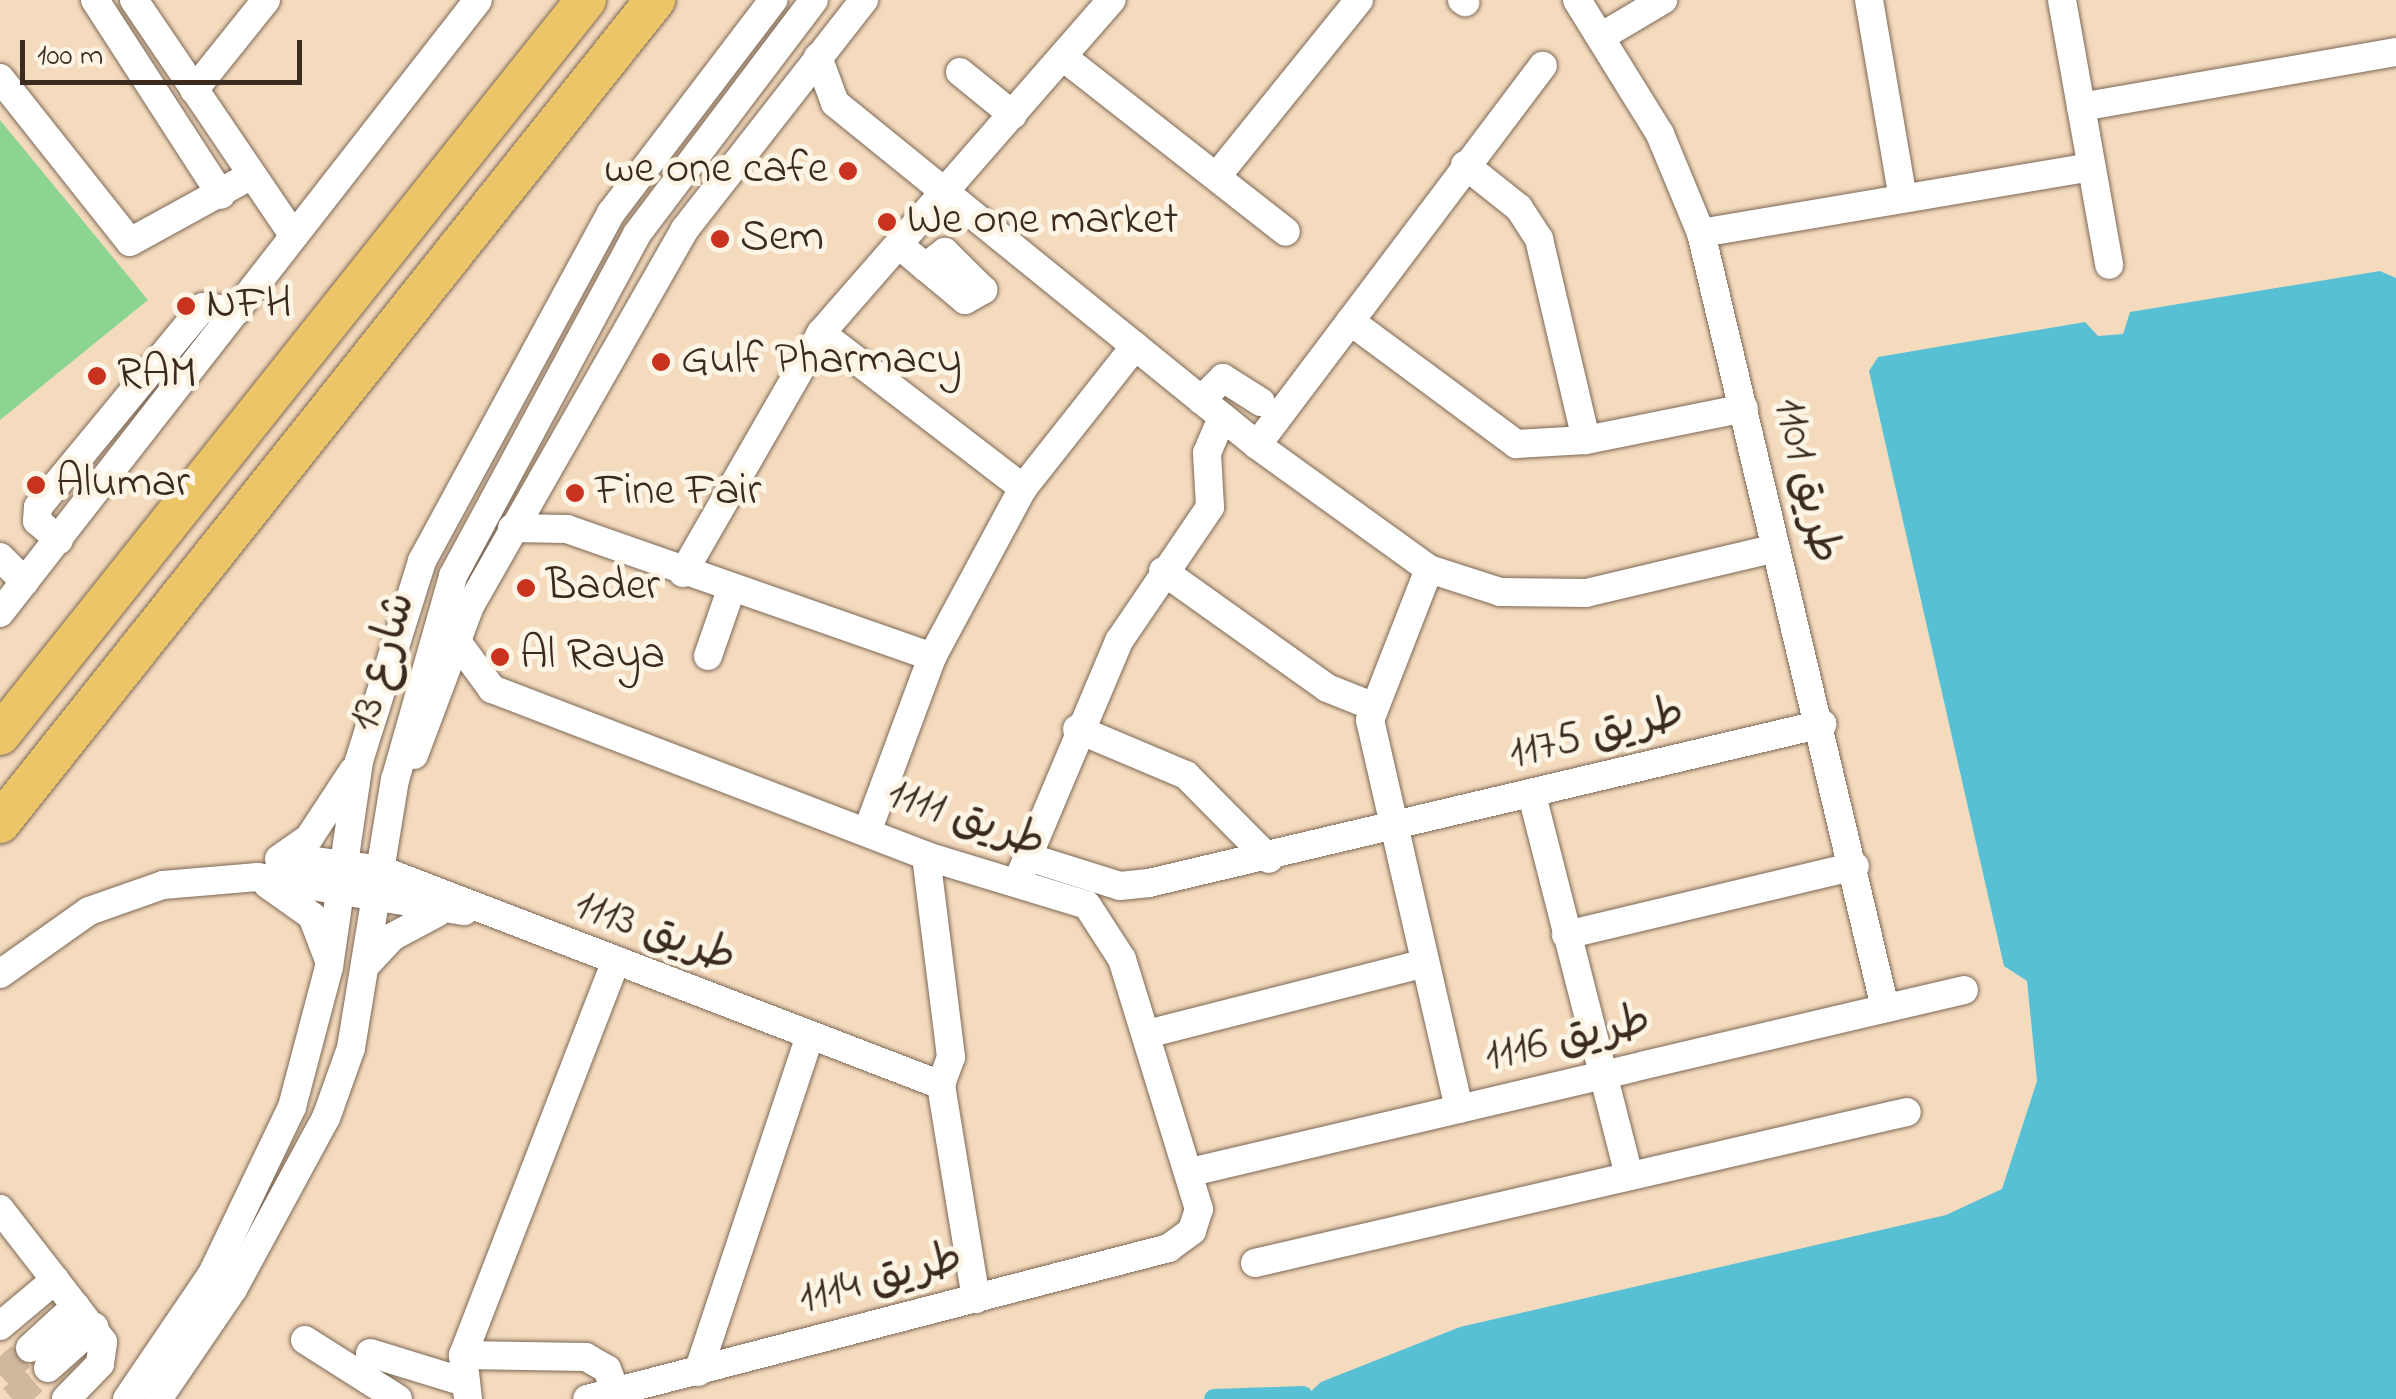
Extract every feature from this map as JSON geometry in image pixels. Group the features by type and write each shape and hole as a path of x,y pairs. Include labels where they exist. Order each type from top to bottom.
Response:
{"highway":[{"path":"0,736 586,0"},
{"path":"0,824 654,0"}],"street":[{"path":"94,0 221,196"},
{"path":"134,0 294,235"},
{"path":"194,90 266,0"},
{"path":"0,613 478,0"},
{"name":"شارع 13","path":"138,1398 212,1274 292,1107 329,966 359,761 422,561 539,333 611,213 773,0"},
{"name":"شارع 13","path":"138,1398 233,1289 326,1118 366,965 395,780 453,576 566,353 637,234 814,0"},
{"path":"395,780 436,703 456,640 512,528 685,229 864,0"},
{"path":"682,573 821,332 1112,0"},
{"path":"1217,176 1359,0"},
{"name":"طريق 1101","path":"1576,0 1604,35 1701,233 1822,724 1885,1008"},
{"path":"1604,35 1663,0"},
{"path":"1870,0 1902,194"},
{"path":"2062,0 2109,265"},
{"path":"2081,107 2396,52"},
{"path":"818,57 835,103 1257,445 1429,569 1500,592 1586,593 1776,548"},
{"path":"1062,57 1286,232"},
{"path":"1257,445 1543,66"},
{"path":"960,72 1013,114"},
{"path":"0,78 130,242 252,176"},
{"path":"783,102 835,103"},
{"path":"1466,165 1519,208 1539,239 1586,440"},
{"path":"1701,233 1902,194 2092,167"},
{"path":"899,245 926,267"},
{"path":"1350,320 1500,437 1535,446 1586,440 1744,408"},
{"path":"821,332 1023,488"},
{"path":"867,832 932,657 1023,488 1135,346"},
{"path":"1017,884 1077,730 1163,571 1210,507 1206,453 1211,408 1223,378 1261,402"},
{"path":"540,479 567,530"},
{"path":"512,528 567,530 932,657"},
{"path":"0,557 24,582"},
{"path":"1429,569 1372,706 1392,829 1459,1109"},
{"path":"1163,571 1327,688 1372,706"},
{"path":"708,656 731,590"},
{"path":"456,640 492,690"},
{"name":"طريق 1111","path":"436,703 445,693 492,690 926,856 1087,905 1107,924 1147,1034 1191,1172 1192,1231"},
{"name":"طريق 1175","path":"1028,857 1120,886 1269,859 1822,724"},
{"path":"1077,730 1186,775 1269,859"},
{"path":"284,857 309,838 359,761"},
{"path":"1532,795 1629,1176"},
{"path":"366,965 392,936 440,904 416,874 387,822"},
{"path":"926,856 951,1057 940,1085 976,1299"},
{"path":"0,974 90,911 284,857 346,860 380,883"},
{"path":"1566,935 1855,866"},
{"path":"202,882 258,878 343,889 380,883"},
{"path":"258,878 312,916 329,966"},
{"name":"طريق 1113","path":"380,883 470,910 940,1085"},
{"path":"1147,1034 1424,963"},
{"path":"462,1384 615,964"},
{"name":"طريق 1116","path":"1191,1172 1964,990"},
{"path":"698,1372 810,1036"},
{"path":"1255,1262 1907,1112"},
{"path":"0,1209 85,1317 105,1350 100,1364 66,1399"},
{"name":"طريق 1114","path":"587,1399 1169,1248 1192,1231"},
{"path":"0,1326 55,1280"},
{"path":"39,1358 85,1317"},
{"path":"305,1340 398,1399"},
{"path":"370,1353 462,1384 586,1357 607,1370 616,1392"},
{"path":"100,1364 138,1398"}],"green space":[{"path":"0,120 148,300 0,420"}],"water":[{"path":"2380,271 2396,278 2396,1399 1303,1399 1321,1382 1460,1327 1946,1215 2002,1189 2037,1081 2027,981 2004,966 1869,371 1878,357 2085,322 2098,336 2123,334 2130,312"}],"waterway":[{"path":"1214,1399 1303,1396"}],"tunnel":[{"path":"0,1375 30,1348"},
{"path":"12,1399 48,1368"}],"place":[{"name":"we one cafe","path":"848,171"},
{"name":"We one market","path":"887,222"},
{"name":"Sem","path":"720,239"},
{"name":"NFH","path":"186,306"},
{"name":"Gulf Pharmacy","path":"661,362"},
{"name":"RAM","path":"97,376"},
{"name":"Alumar","path":"36,485"},
{"name":"Fine Fair","path":"575,493"},
{"name":"Bader","path":"526,588"},
{"name":"Al Raya","path":"500,657"}]}
